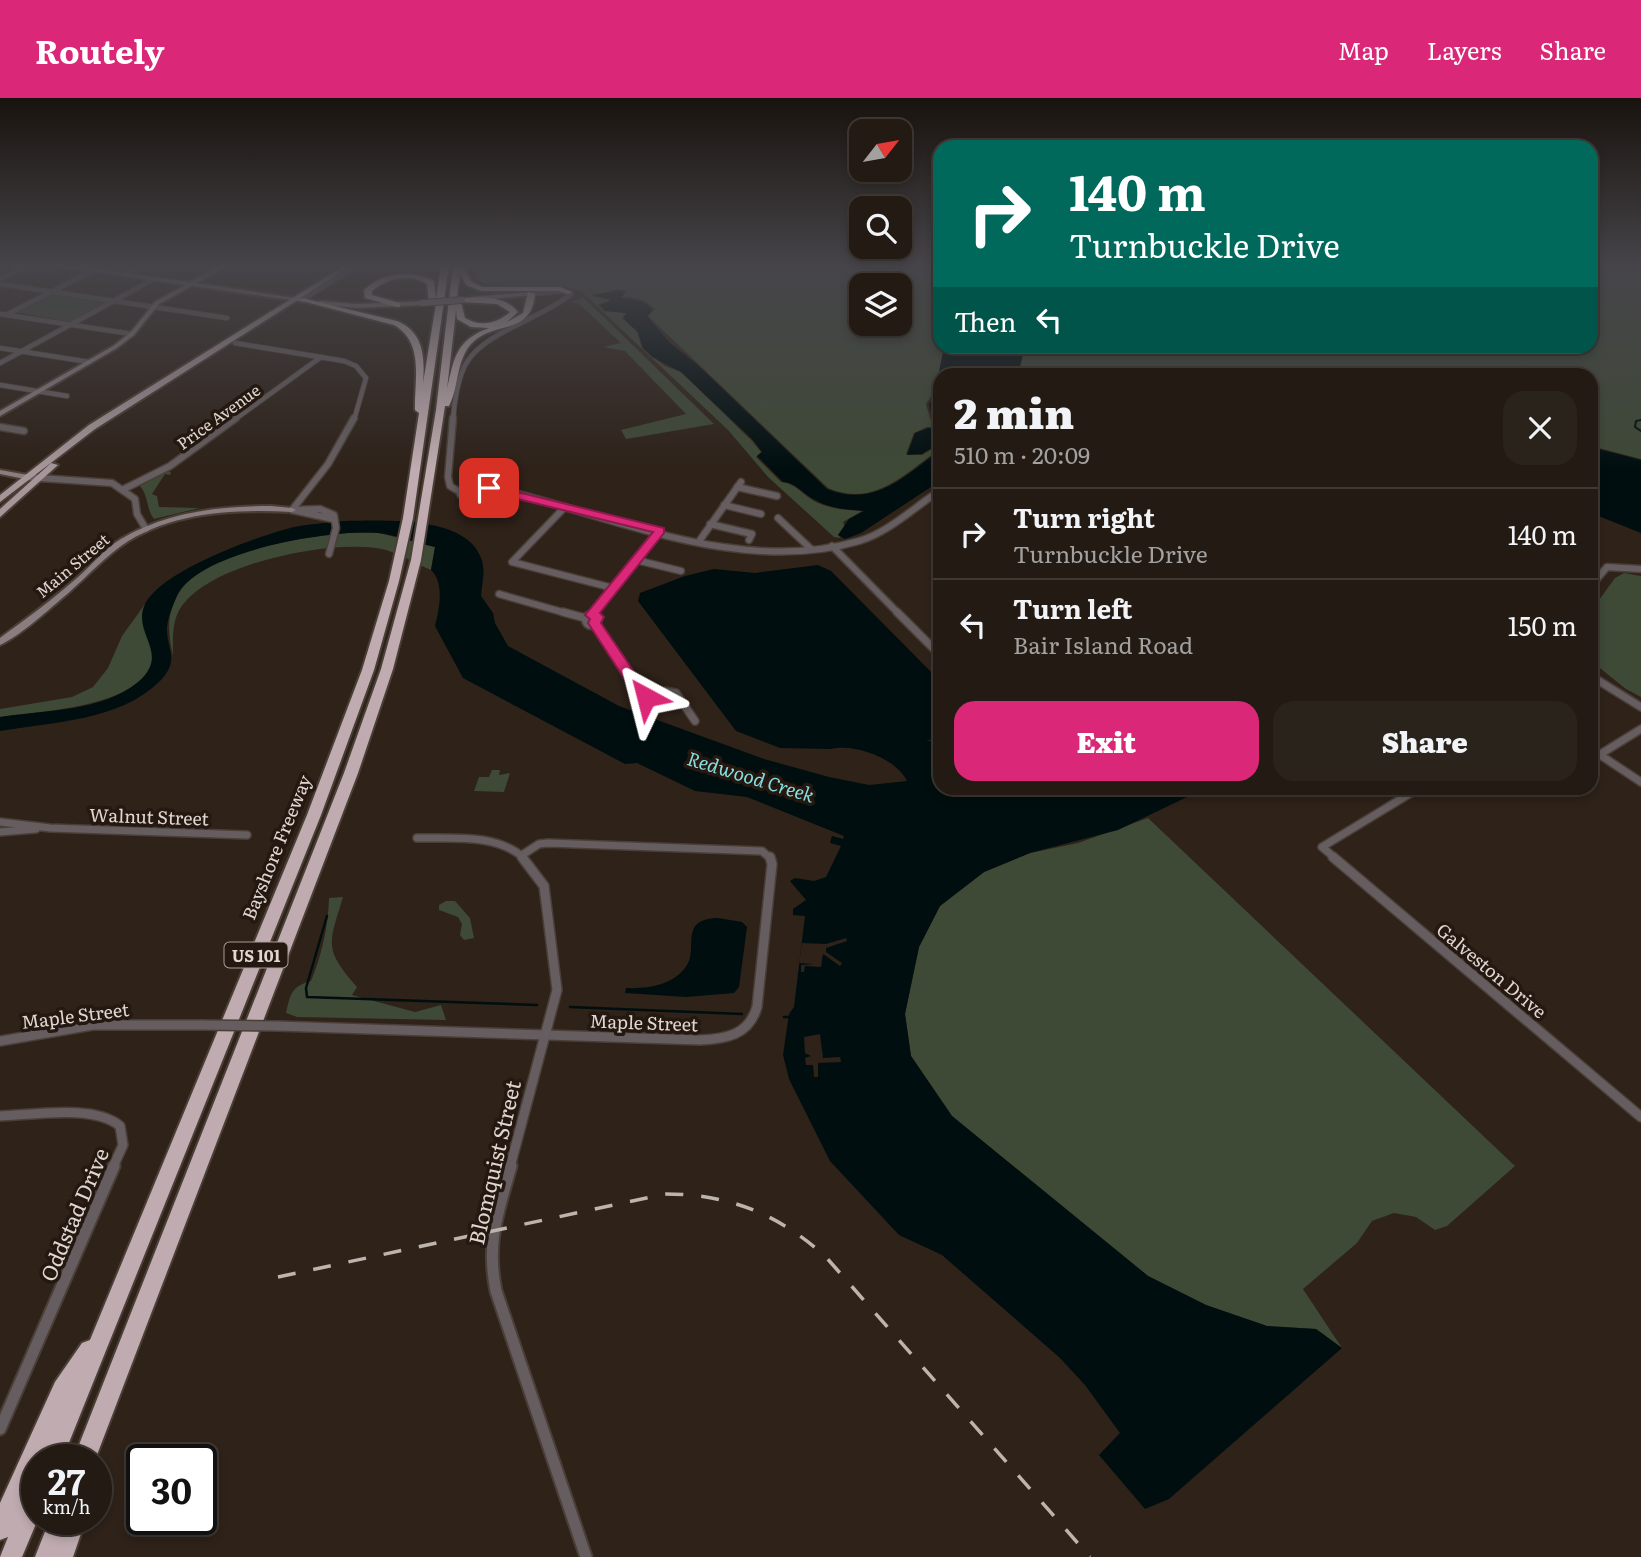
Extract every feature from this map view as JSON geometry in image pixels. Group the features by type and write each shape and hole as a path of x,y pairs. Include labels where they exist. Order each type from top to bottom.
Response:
{"highway":[{"path":"414,334 419,343 417,391 421,432"},
{"name":"Bayshore Freeway","path":"58,1444 340,749 402,582 423,520 440,410 447,334"},
{"path":"440,410 448,403 464,347 481,334"},
{"name":"Bayshore Freeway","path":"90,1444 355,761 387,669 402,582 408,518 435,335"},
{"path":"99,1444 136,1325"},
{"path":"0,1529 62,1389 106,1326"},
{"path":"11,1557 21,1532"},
{"path":"46,1557 55,1535"},
{"path":"62,1557 70,1535"}],"main road":[{"path":"0,414 132,334"},
{"path":"0,514 37,479 89,438 244,334"},
{"path":"0,499 84,432 236,339"},
{"path":"153,395 174,375"},
{"path":"0,472 25,477"},
{"name":"Main Street","path":"0,642 116,546 146,529 218,512 256,508 292,510"},
{"name":"Main Street","path":"0,635 34,615"}],"street":[{"path":"0,363 52,334"},
{"path":"482,490 467,498 450,486 453,412 467,362 487,343 504,334"},
{"path":"236,339 356,366 366,378 353,425 338,453 292,510"},
{"path":"0,348 89,362"},
{"name":"Price Avenue","path":"124,488 170,466 321,357"},
{"path":"0,385 67,396"},
{"path":"0,427 24,431"},
{"path":"25,477 103,482 124,488 135,499 137,514 146,529"},
{"path":"449,481 754,551 811,549 870,537 933,496"},
{"path":"699,540 739,485 777,496"},
{"path":"460,492 466,487"},
{"path":"724,505 761,514"},
{"path":"565,507 512,562 613,588"},
{"name":"Main Street","path":"292,510 327,510 334,515 336,528 329,554"},
{"path":"778,518 811,549"},
{"path":"710,524 751,535"},
{"path":"660,531 588,617 586,623 594,623 642,694 646,697 665,691 676,693 695,721"},
{"path":"832,546 933,648"},
{"path":"636,560 681,571"},
{"path":"1598,577 1606,567 1641,569"},
{"path":"499,594 588,617"},
{"path":"1598,680 1641,707"},
{"path":"1641,729 1599,755 1641,782"},
{"name":"Galveston Drive","path":"1407,795 1322,847 1641,1117"},
{"name":"Walnut Street","path":"0,822 50,828 247,835"},
{"name":"Walnut Street","path":"0,832 50,828"},
{"path":"417,838 492,840 522,855"},
{"name":"Maple Street","path":"0,1041 93,1025 277,1026 700,1040 726,1038 743,1031 755,1015 772,860 762,851 548,843 539,844 522,855"},
{"name":"Blomquist Street","path":"522,855 537,872 544,886 557,971 557,989 493,1232 491,1270 586,1557"},
{"name":"Oddstad Drive","path":"0,1116 104,1115 120,1126 123,1146 0,1429"}],"green space":[{"path":"611,334 621,334 714,424 626,439 621,430 686,414 625,351 603,347 621,343"},
{"path":"627,334 638,334 642,348 665,366 681,372 752,441 761,452 756,457 781,482 820,504 862,511 843,522 845,527 838,535 841,538 834,537 768,477 728,430"},
{"path":"667,334 933,334 933,354 947,354 944,368 933,368 933,394 926,404 933,427 914,433 906,454 922,455 933,448 933,454 888,485 860,494 828,488"},
{"path":"1598,334 1641,334 1641,459 1598,448 1598,368 1020,368 1023,354 1598,354"},
{"path":"168,471 171,472 170,475 165,474 152,494 157,496 159,507 200,508 154,519 140,486"},
{"path":"347,533 379,533 435,547 431,570 382,549 361,547 307,551 250,565 202,587 186,601 175,620 173,656 169,632 171,609 178,594 191,579 209,567 255,549 305,538"},
{"path":"1624,573 1641,576 1641,697 1626,689 1598,667 1598,601 1615,578"},
{"path":"145,604 145,621 153,662 144,677 128,689 86,705 0,717 0,709 72,697 93,687 108,668 122,636"},
{"path":"492,770 500,770 499,775 510,773 504,792 474,791 479,777 489,777"},
{"path":"1148,818 1515,1166 1447,1226 1435,1230 1416,1217 1394,1213 1372,1221 1357,1243 1303,1289 1342,1348 1316,1329 1267,1326 1206,1305 1148,1276 952,1116 911,1056 905,1014 919,947 940,906 984,872 1030,853 1078,843"},
{"path":"343,897 334,925 332,945 338,963 357,987 352,995 415,1012 441,1005 446,1020 297,1017 286,1013 293,992 300,985 311,981 315,971 326,930 329,898"},
{"path":"446,901 455,901 470,918 474,938 464,940 460,935 462,924 458,917 439,910 439,905"}],"water":[{"path":"639,334 662,334 827,489 859,495 874,492 901,479 933,455 933,486 861,533 845,539 838,535 849,519 864,511 827,505 783,482 757,456 762,452 753,440 681,372 652,357 643,348"},
{"path":"942,354 1023,354 1020,368 940,368"},
{"path":"933,400 933,421 929,404"},
{"path":"933,428 933,447 922,454 907,455 915,433"},
{"path":"1598,449 1641,460 1641,533 1598,516"},
{"name":"Redwood Creek","path":"342,521 398,521 440,527 458,534 472,544 481,558 481,596 493,613 495,623 508,646 619,706 764,759 869,785 907,781 894,765 862,750 780,748 736,731 638,601 640,593 685,576 714,569 755,573 818,565 831,571 933,674 933,739 926,741 933,741 933,795 1191,795 1118,830 1030,853 984,872 940,906 919,947 905,1014 911,1056 952,1116 1148,1276 1206,1305 1267,1326 1316,1329 1342,1348 1169,1499 1145,1509 1099,1455 1120,1433 1085,1385 1060,1358 942,1255 899,1235 830,1161 789,1079 783,1055 789,1014 794,1007 805,916 793,915 793,909 806,900 790,881 795,878 814,881 826,877 841,846 830,843 832,836 843,839 844,836 747,797 695,791 637,763 625,764 463,678 435,626 440,597 438,582 431,570 435,547 392,535 357,533 300,539 238,555 190,580 177,596 167,627 170,667 160,681 144,694 106,712 85,718 0,731 0,717 72,708 124,692 147,672 151,662 142,615 145,604 155,591 170,579 212,556 294,527"},
{"path":"718,918 742,922 747,927 739,987 734,993 686,997 625,993 626,988 662,984 678,975 689,961 696,925 704,920"}],"pier":[{"path":"846,938 847,941 826,948 826,952 842,963 840,966 823,954 821,967 805,966 804,972 801,972 801,965 813,964 799,963 802,943 826,944"},
{"path":"820,1034 823,1058 840,1057 841,1062 818,1063 818,1077 814,1077 813,1065 806,1065 805,1058 811,1056 805,1053 804,1037"}],"waterway":[{"path":"1641,420 1636,421 1635,427 1641,431"},
{"path":"327,916 306,988 307,997 537,1005"},
{"path":"570,1007 742,1014"},
{"path":"784,1017 789,1017"}],"railway":[{"path":"278,1277 665,1194 710,1198 751,1209 789,1229 825,1256 1090,1557"}],"route":[{"path":"489,488 514,492 554,505 660,531 591,615 598,617 598,621 594,623 646,697"}]}
